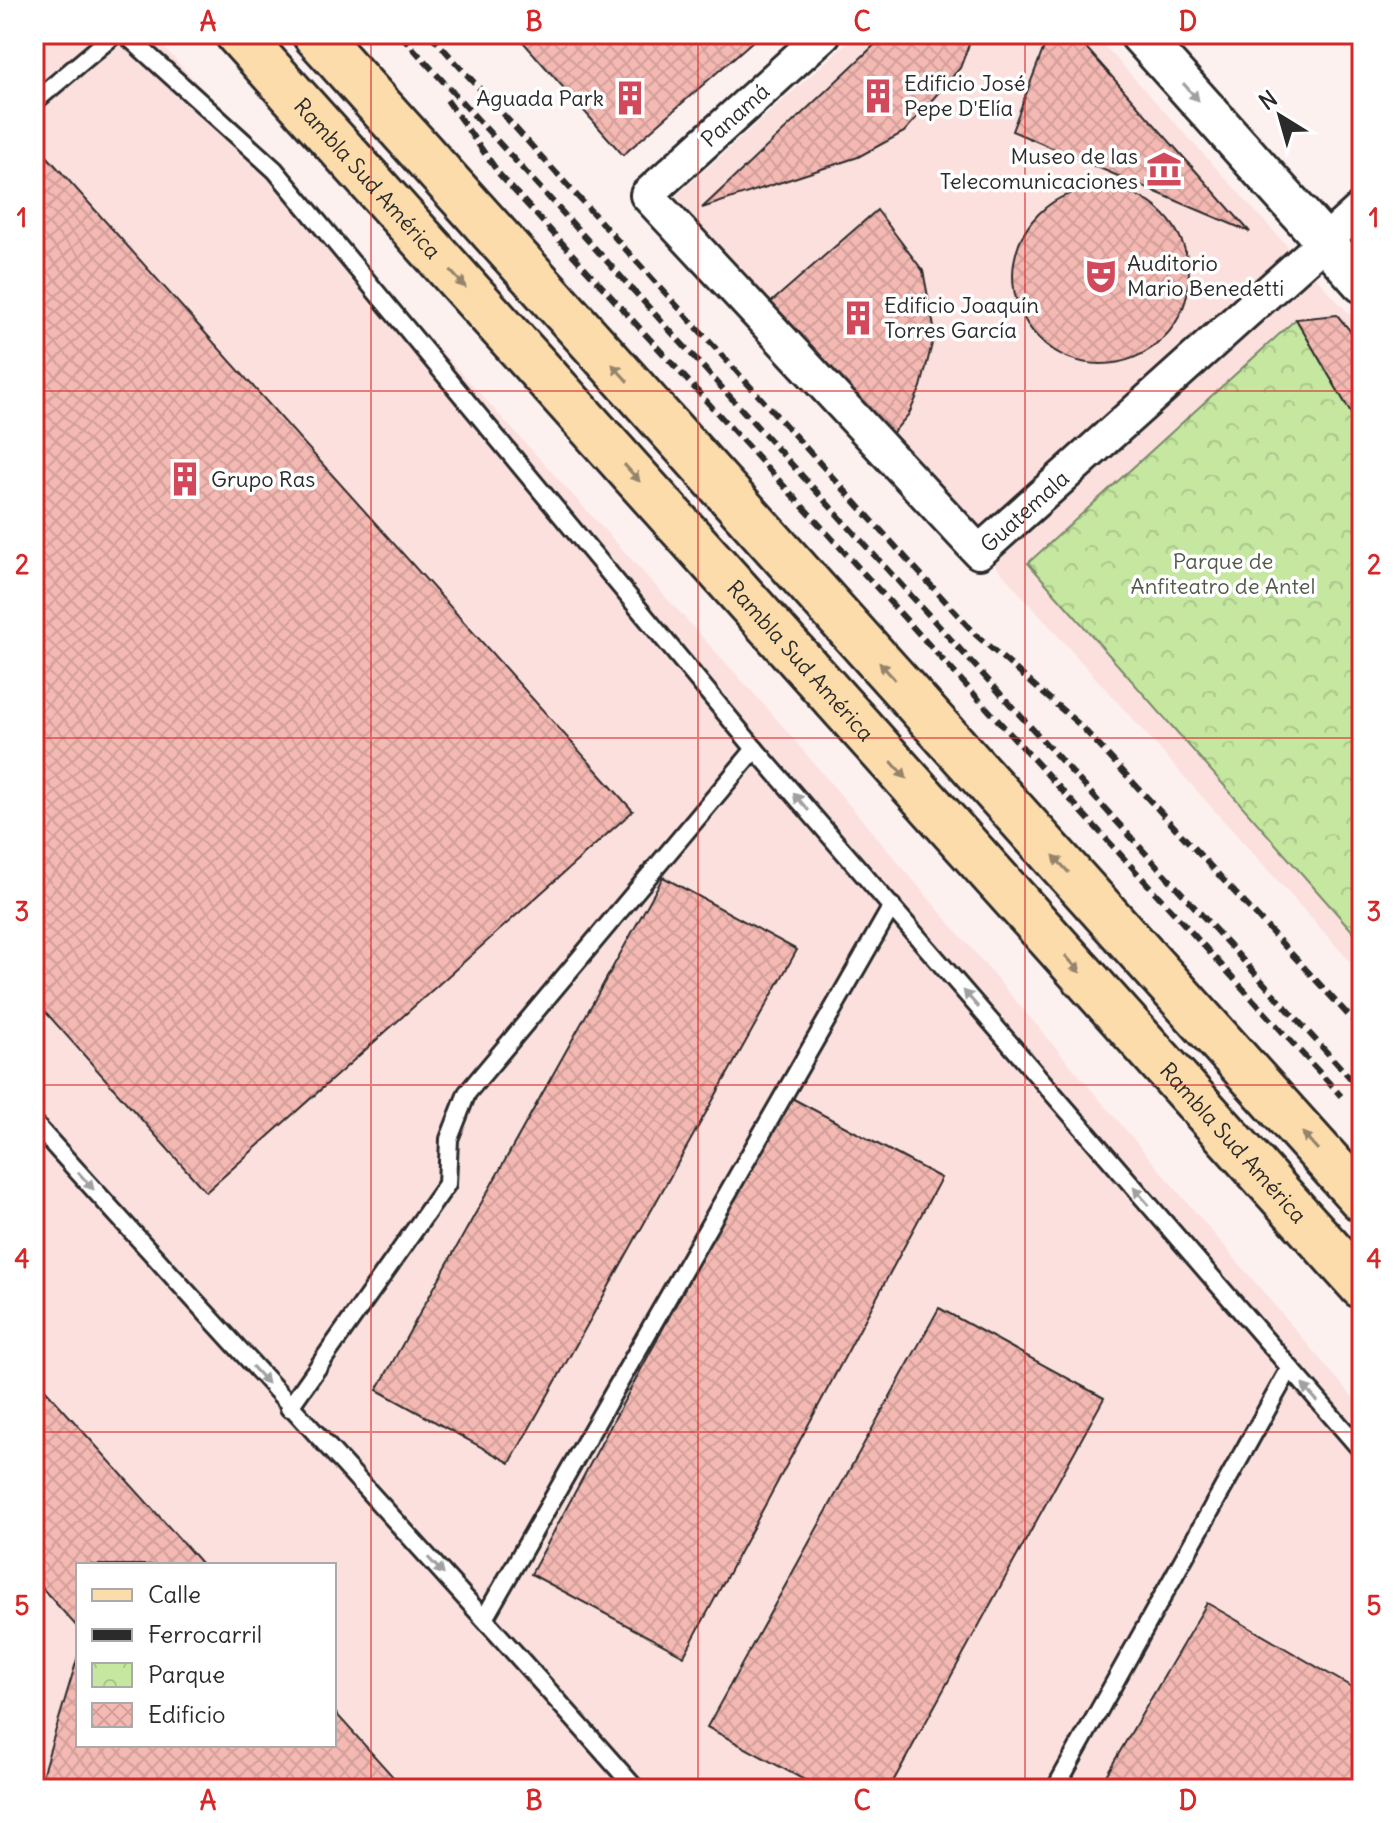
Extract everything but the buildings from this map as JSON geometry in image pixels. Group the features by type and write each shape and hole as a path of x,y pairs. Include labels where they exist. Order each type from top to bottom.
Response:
{"main road":[{"name":"Rambla Sud América","path":"238,34 1362,1286"},
{"path":"315,34 1362,1199"}],"street":[{"name":"Panamá","path":"647,195 824,34"},
{"path":"1139,34 1362,283"},
{"name":"Guatemala","path":"647,195 979,552 1362,208"}],"lane":[{"path":"34,102 115,34"},
{"path":"125,34 275,170 755,749 1362,1451"},
{"path":"289,1408 447,1184 449,1139 467,1093 755,749"},
{"path":"485,1617 892,906"},
{"path":"34,1123 289,1408 485,1617 636,1789"},
{"path":"1055,1789 1289,1370"}],"shaded area":[{"path":"34,34 152,34 767,708 1362,1408 1362,1789 34,1789"},
{"path":"857,34 1094,34 1362,328 1362,975 669,202"}],"green space":[{"name":"Parque de Anfiteatro de Antel","path":"1296,319 1362,432 1362,942 1028,563"}],"railway":[{"path":"400,34 1362,1091"},
{"path":"430,34 976,635 1081,726 1362,1030"},
{"path":"447,100 500,175 1341,1096"}],"place":[{"name":"Edificio José Pepe D'Elía","path":"878,96"},
{"name":"Aguada Park","path":"630,98"},
{"name":"Museo de las Telecomunicaciones","path":"1164,169"},
{"name":"Auditorio Mario Benedetti","path":"1101,276"},
{"name":"Edificio Joaquín Torres García","path":"858,318"},
{"name":"Grupo Ras","path":"185,479"}]}
